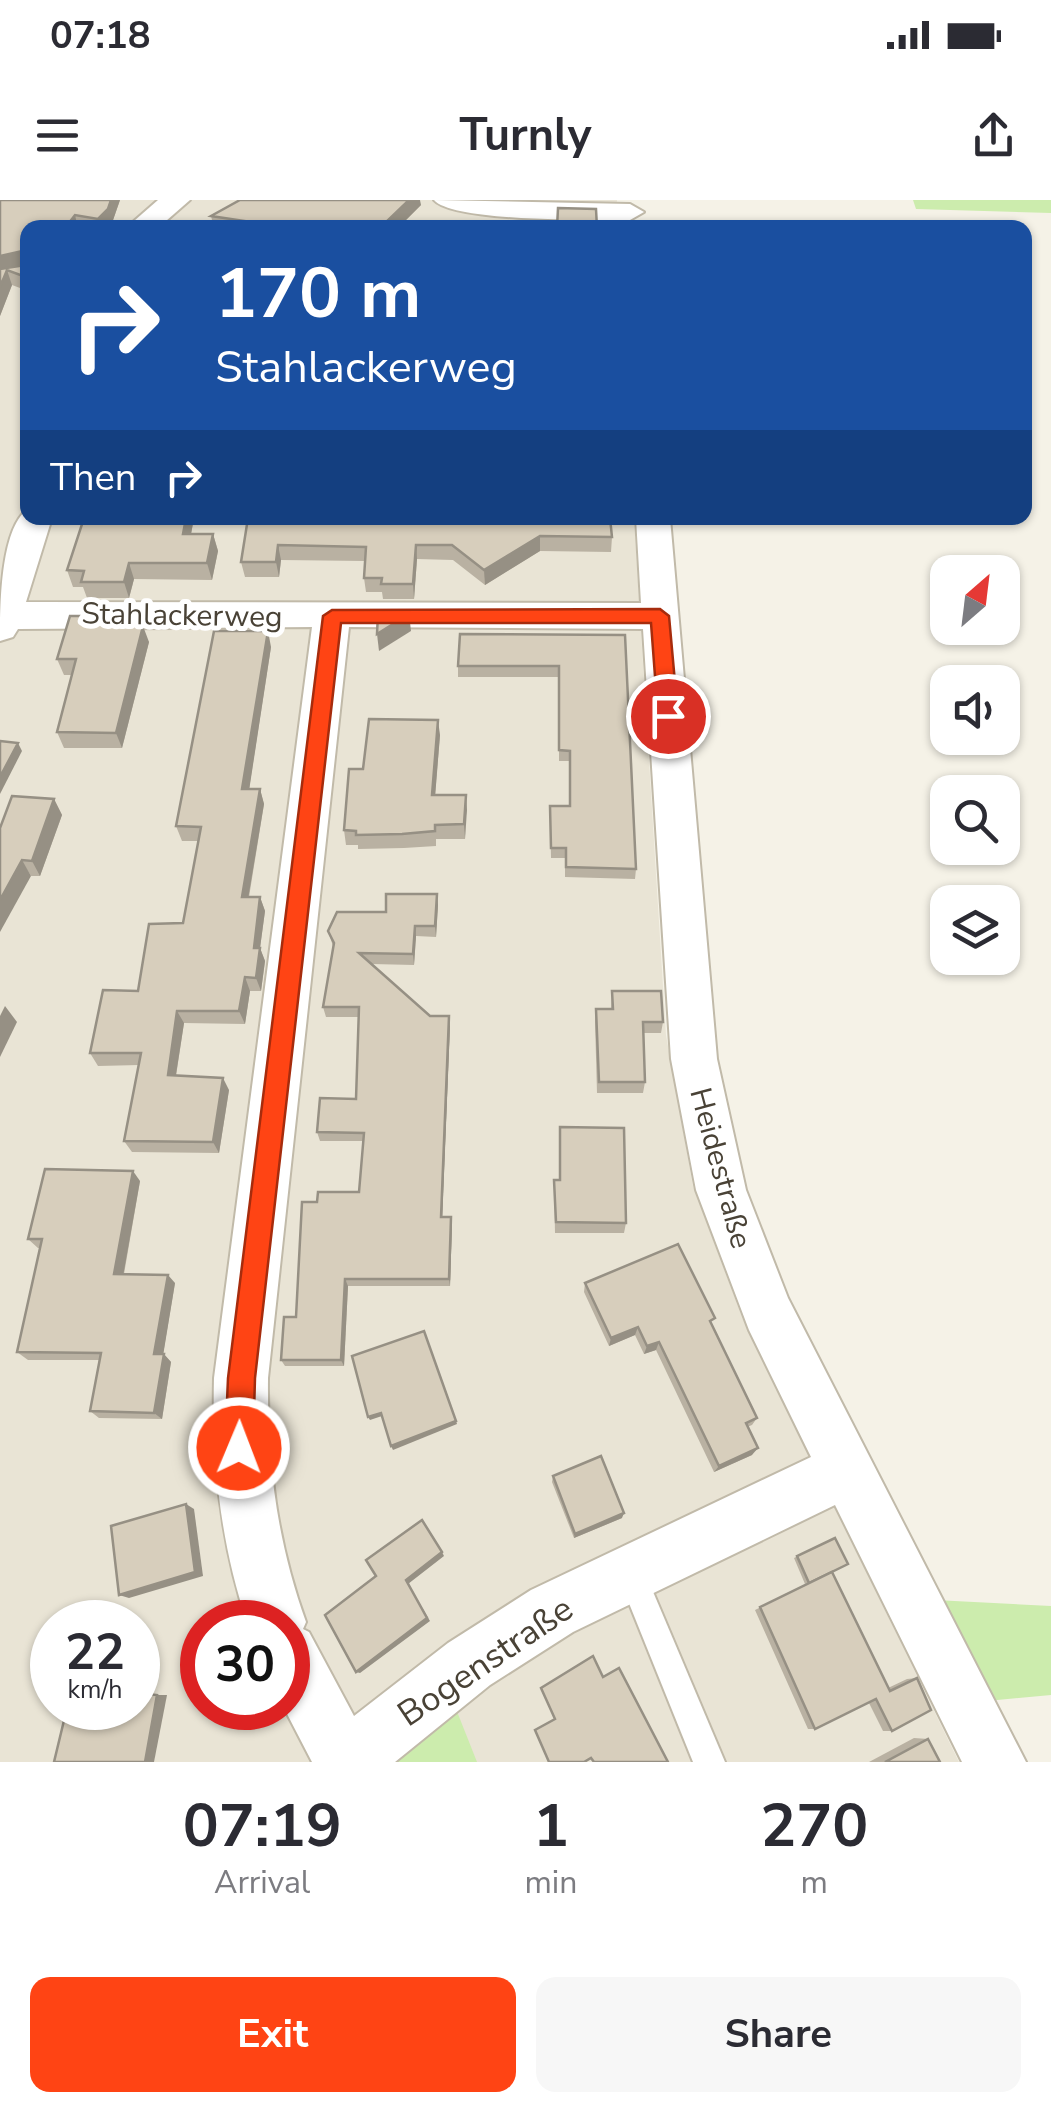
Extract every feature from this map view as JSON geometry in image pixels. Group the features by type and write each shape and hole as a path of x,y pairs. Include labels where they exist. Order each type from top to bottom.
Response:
{"street":[{"path":"150,220 176,200"},
{"path":"444,207 631,213"},
{"path":"2,622 33,525"},
{"name":"Heidestraße","path":"654,525 694,1059 705,1124 731,1223 753,1280 995,1762"},
{"name":"Stahlackerweg","path":"2,622 64,614 660,616"},
{"path":"268,1600 253,1555 246,1516 239,1448 241,1378 332,616"},
{"name":"Bogenstraße","path":"347,1762 472,1662 555,1610 848,1469"},
{"path":"310,1694 347,1762"}],"lane":[{"path":"630,1571 709,1762"}],"shaded area":[{"path":"0,200 617,200 616,220 20,220 20,525 634,525 666,1035 693,1186 742,1317 959,1762 0,1762"}],"green space":[{"path":"913,200 1051,200 1051,213 916,209"},
{"path":"935,1600 1051,1606 1051,1695 987,1701"},
{"path":"456,1709 477,1762 391,1762"}],"building":[{"path":"0,200 111,200 98,219 75,215 71,220 20,220 20,251 0,256"},
{"path":"240,200 409,200 388,220 237,220 211,216"},
{"path":"558,208 596,209 597,220 557,220"},
{"path":"20,266 20,275 7,270 0,287 0,269"},
{"path":"82,525 185,525 183,534 213,534 207,563 129,563 124,582 81,582 84,571 67,570"},
{"path":"247,525 611,525 612,537 540,536 484,570 452,545 416,545 413,584 381,584 382,578 364,578 366,547 278,545 276,562 241,562"},
{"path":"378,614 409,614 377,634"},
{"path":"70,616 114,616 113,622 143,626 116,733 57,732 76,659 57,659"},
{"path":"214,631 268,631 242,789 260,789 242,897 260,897 254,948 260,948 256,978 245,977 239,1011 177,1011 168,1075 223,1078 213,1142 124,1141 141,1053 90,1053 103,990 138,991 149,924 183,923 201,827 176,826"},
{"path":"460,634 625,635 636,869 566,867 566,848 551,848 550,806 570,806 570,751 559,750 559,666 458,666"},
{"path":"369,719 438,720 432,795 466,795 464,824 435,825 435,831 402,834 356,835 356,831 344,830 349,769 363,769"},
{"path":"0,741 18,743 0,777"},
{"path":"12,796 54,799 32,861 22,860 0,900 0,828"},
{"path":"386,894 437,894 435,926 415,926 413,954 359,953 430,1016 449,1016 441,1217 451,1217 449,1279 345,1279 341,1360 281,1360 284,1317 296,1317 302,1202 317,1202 318,1192 359,1192 364,1133 317,1132 320,1098 356,1099 359,1007 323,1007 334,943 328,931 337,912 386,912"},
{"path":"612,991 661,991 663,1022 643,1022 645,1082 599,1082 596,1009 613,1009"},
{"path":"560,1127 624,1128 626,1223 556,1222 554,1180 560,1180"},
{"path":"45,1169 133,1171 114,1274 168,1275 154,1354 164,1354 154,1413 90,1411 101,1353 17,1352 42,1239 28,1239"},
{"path":"678,1244 715,1318 710,1321 757,1418 746,1423 758,1448 719,1466 659,1342 647,1346 638,1327 611,1338 585,1283"},
{"path":"424,1331 456,1421 391,1446 381,1413 368,1417 352,1356"},
{"path":"601,1456 624,1513 575,1534 553,1476"},
{"path":"186,1504 195,1572 119,1595 111,1526"},
{"path":"422,1520 442,1552 406,1580 427,1618 356,1672 325,1615 376,1576 366,1560"},
{"path":"835,1538 848,1564 809,1583 797,1556"},
{"path":"832,1572 890,1691 917,1678 931,1710 892,1731 876,1699 815,1729 760,1607"},
{"path":"593,1656 603,1677 619,1668 668,1762 594,1762 591,1758 584,1762 549,1762 535,1730 555,1719 541,1688"},
{"path":"62,1730 151,1730 145,1762 54,1762"},
{"path":"928,1739 940,1762 885,1762"}],"route":[{"path":"239,1448 241,1378 332,616 660,616 668,716"}]}
